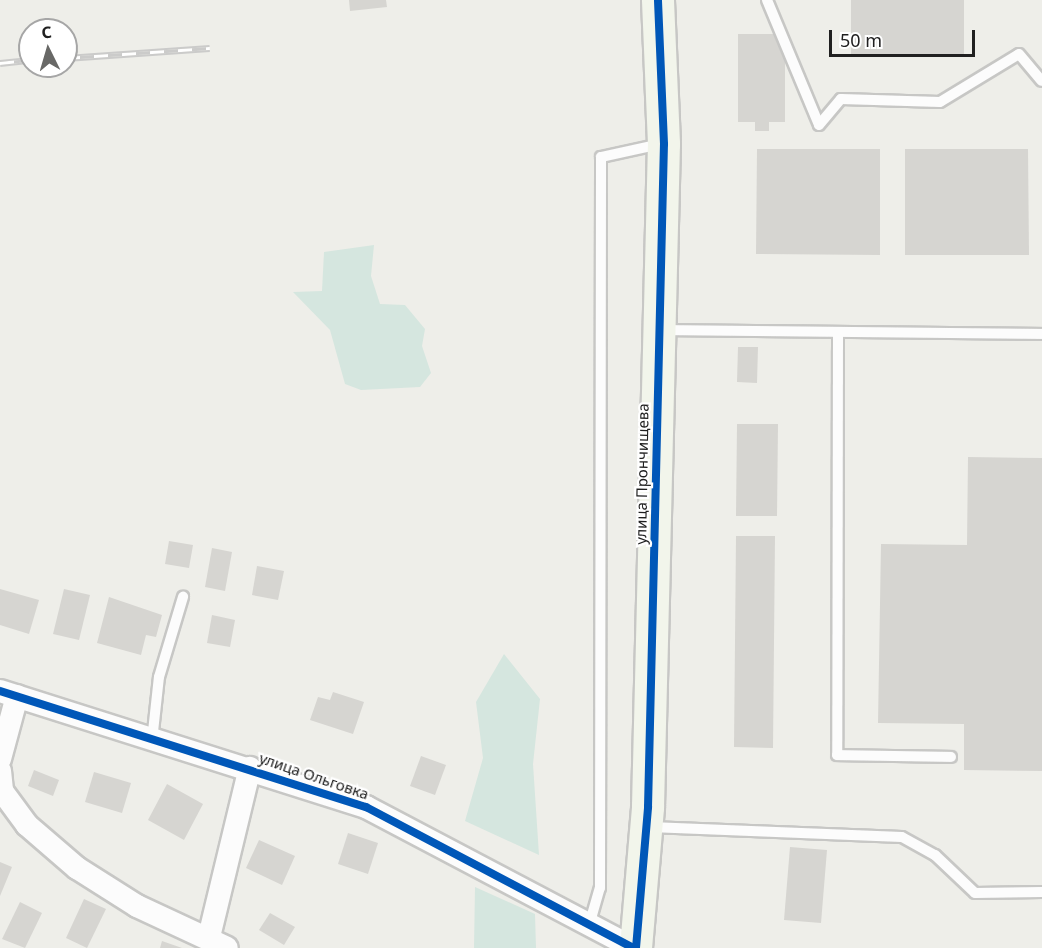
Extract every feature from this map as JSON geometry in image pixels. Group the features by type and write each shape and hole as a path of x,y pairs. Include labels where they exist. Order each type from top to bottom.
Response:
{"street":[{"name":"улица Прончищева","path":"635,948 646,827 664,144 658,0"},
{"name":"улица Ольговка","path":"9,693 152,742 250,768 366,807 590,922 635,948"},
{"path":"0,759 9,693"},
{"path":"0,771 2,791 27,825 77,868 136,906 218,942 250,768"}],"lane":[{"path":"767,0 819,125 841,99 940,102 1019,54 1042,81"},
{"path":"590,922 600,888 601,157 664,144"},
{"path":"659,329 1042,334"},
{"path":"838,332 837,755 951,757"},
{"path":"152,742 159,677 183,597"},
{"path":"646,827 902,837 935,855 975,893 1042,892"}],"shaded area":[{"path":"374,245 371,276 380,304 405,305 425,329 422,346 431,373 420,387 361,390 345,384 330,330 293,292 322,291 324,252"},
{"path":"504,654 540,699 533,764 539,855 465,821 483,758 476,702"},
{"path":"475,887 535,914 536,948 474,948"}],"building":[{"path":"349,0 386,0 387,7 350,11"},
{"path":"851,0 964,0 964,55 851,55"},
{"path":"738,34 785,34 785,122 769,122 769,131 755,131 755,122 738,122"},
{"path":"757,149 880,149 880,255 756,254"},
{"path":"905,149 1028,149 1029,255 905,255"},
{"path":"738,347 758,347 757,383 737,382"},
{"path":"737,424 778,424 777,516 736,516"},
{"path":"968,457 1042,458 1042,771 964,770 964,724 878,723 881,544 967,545"},
{"path":"736,536 775,536 773,748 734,747"},
{"path":"169,541 193,545 189,568 165,564"},
{"path":"212,548 232,552 225,591 205,587"},
{"path":"257,566 284,571 278,600 252,595"},
{"path":"0,589 39,600 29,634 0,625"},
{"path":"64,589 90,595 79,640 53,634"},
{"path":"109,597 162,615 156,637 146,635 141,655 97,643"},
{"path":"212,615 235,620 230,647 207,643"},
{"path":"333,692 364,702 353,734 310,720 318,697 330,700"},
{"path":"421,756 446,765 435,795 410,786"},
{"path":"34,770 59,780 53,796 28,786"},
{"path":"94,772 131,783 122,813 85,802"},
{"path":"167,784 203,804 184,840 148,820"},
{"path":"348,833 378,843 368,874 338,864"},
{"path":"259,840 295,856 282,885 246,868"},
{"path":"790,847 827,850 821,923 784,920"},
{"path":"0,862 12,867 0,896"},
{"path":"84,899 106,909 87,948 66,938"},
{"path":"20,902 42,913 25,948 2,939"},
{"path":"270,913 295,927 284,945 259,930"},
{"path":"162,941 182,948 160,948"}],"railway":[{"path":"78,57 210,48"},
{"path":"0,63 18,61"}],"cycle path":[{"path":"636,948 648,807 664,144 658,0"},
{"path":"0,691 366,807 633,948"}]}
